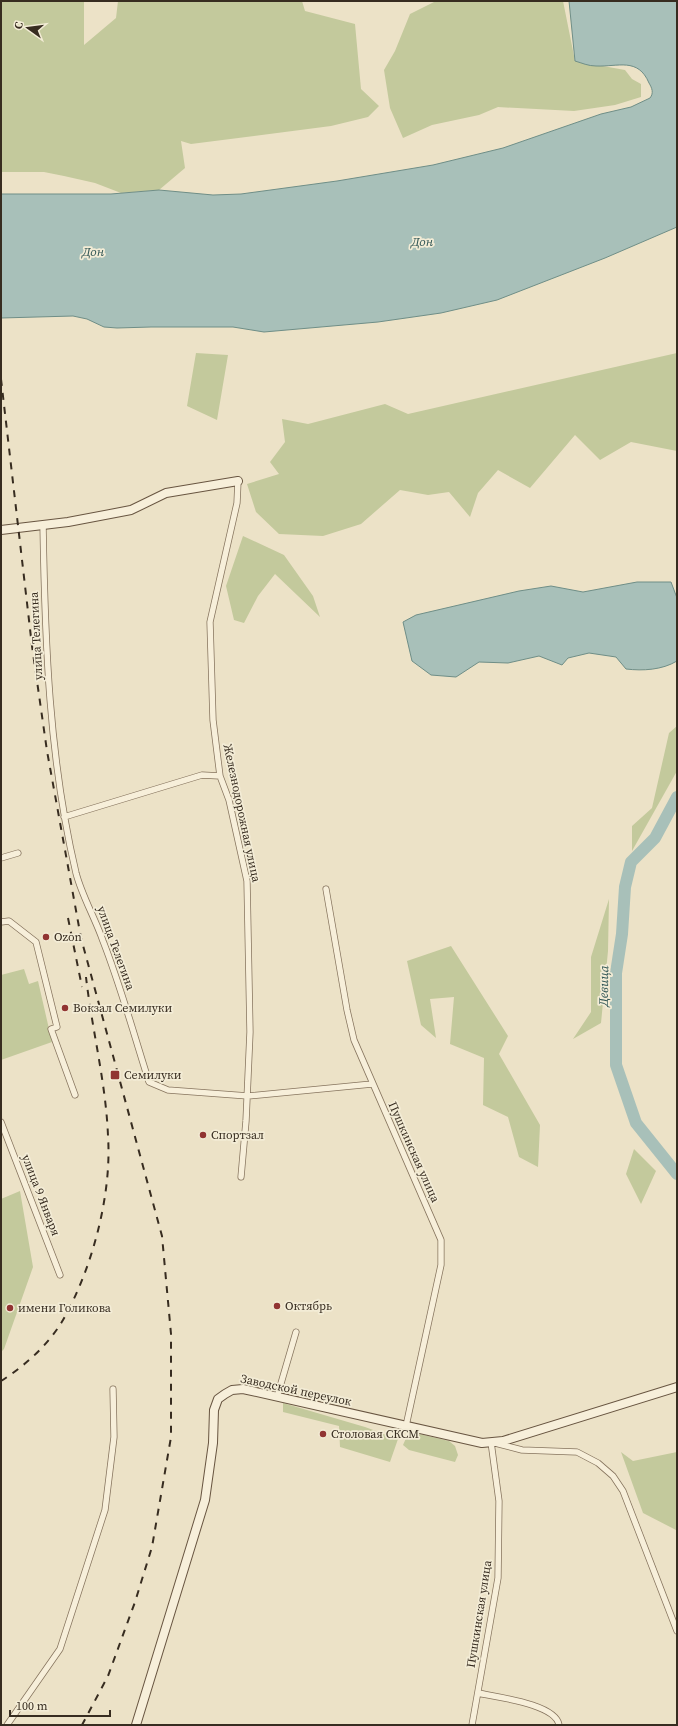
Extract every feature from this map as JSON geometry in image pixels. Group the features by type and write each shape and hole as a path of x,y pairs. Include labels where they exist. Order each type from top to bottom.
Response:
{"street":[{"path":"1,530 43,525 131,510 166,493 238,481"},
{"name":"Железнодорожная улица","path":"238,481 237,503 210,622 212,720 220,776 229,800 247,881 250,1032 248,1096 241,1177"},
{"name":"улица Телегина","path":"43,525 44,600 52,736 64,817 77,876 104,941 149,1082 168,1090 248,1096 372,1084"},
{"path":"64,817 202,775 220,776"},
{"path":"1,858 18,853"},
{"name":"Пушкинская улица","path":"326,889 347,1010 354,1040 441,1240 441,1265 406,1426"},
{"path":"1,922 8,921 36,942 57,1027 51,1029 75,1095"},
{"name":"улица 9 Января","path":"1,1122 60,1275"},
{"path":"277,1397 296,1332"},
{"name":"Заводской переулок","path":"136,1725 205,1500 213,1443 214,1410 218,1398 232,1390 243,1389 458,1439 482,1443 503,1440 677,1387"},
{"path":"7,1725 60,1649 105,1510 114,1437 113,1389"},
{"path":"491,1442 522,1450 577,1452 598,1463 613,1476 622,1491 677,1631"},
{"name":"Пушкинская улица","path":"472,1725 498,1578 499,1564 499,1500 491,1442"},
{"path":"478,1693 538,1706 548,1711 559,1722 559,1725"}],"green space":[{"path":"1,1 84,1 84,45 116,18 118,1 302,1 305,11 355,24 361,89 379,106 368,117 331,126 191,144 181,141 185,168 159,190 121,193 95,183 44,172 1,172"},
{"path":"436,1 563,1 575,61 625,70 632,79 641,84 641,97 615,105 574,111 498,107 479,115 432,125 403,138 390,108 384,70 395,51 410,14"},
{"path":"196,353 228,355 217,420 187,406"},
{"path":"677,353 677,451 631,442 600,460 575,435 530,488 498,470 478,493 470,517 449,492 428,495 400,490 361,524 323,536 279,534 256,512 247,484 279,474 270,462 285,442 282,419 308,424 385,404 408,414"},
{"path":"243,536 284,555 313,596 320,617 275,574 258,596 244,623 234,620 226,586"},
{"path":"677,726 677,771 632,851 632,826 652,808 669,733"},
{"path":"609,899 608,951 601,1023 573,1039 591,1012 591,957"},
{"path":"451,946 508,1036 499,1054 540,1125 538,1167 519,1157 508,1117 483,1105 484,1058 450,1044 454,997 430,999 436,1038 421,1025 407,961"},
{"path":"24,969 29,984 38,981 52,1042 1,1060 1,975"},
{"path":"634,1149 656,1171 641,1204 626,1174"},
{"name":"имени Голикова","path":"20,1191 33,1267 4,1349 1,1352 1,1199"},
{"path":"283,1403 365,1427 398,1439 390,1462 340,1447 339,1426 283,1412"},
{"path":"415,1433 449,1441 455,1446 458,1455 455,1462 409,1450 403,1445 407,1436"},
{"path":"621,1452 633,1461 677,1452 676,1530 643,1513"}],"water":[{"name":"Дон","path":"569,1 677,1 677,227 605,258 497,300 441,313 378,322 264,332 233,327 104,327 87,319 73,316 1,318 1,194 111,194 159,190 213,195 241,194 337,181 433,165 503,148 601,114 631,107 650,98 652,89 650,85 644,75 633,66 593,66 575,61"},
{"path":"637,582 671,582 677,598 677,661 671,664 659,668 639,670 626,669 616,657 589,653 568,658 562,665 539,656 508,663 479,662 456,677 431,675 412,661 403,622 416,615 519,591 551,586 583,592"}],"waterway":[{"name":"Девица","path":"677,797 655,838 631,862 625,887 622,934 616,973 616,1065 636,1123 677,1174"}],"railway":[{"path":"1,379 32,646 47,751 81,938 162,1236 171,1334 171,1437 152,1547 135,1602 108,1676 82,1725"},
{"path":"68,918 82,987"},
{"path":"1,1381 19,1369 36,1354 51,1338 63,1320 83,1278 98,1231 107,1182 108,1136 105,1096 86,977"}],"place":[{"name":"Ozon","path":"46,937"},
{"name":"Вокзал Семилуки","path":"65,1008"},
{"name":"Семилуки","path":"115,1075"},
{"name":"Спортзал","path":"203,1135"},
{"name":"Октябрь","path":"277,1306"},
{"name":"имени Голикова","path":"10,1308"},
{"name":"Столовая СКСМ","path":"323,1434"}]}
